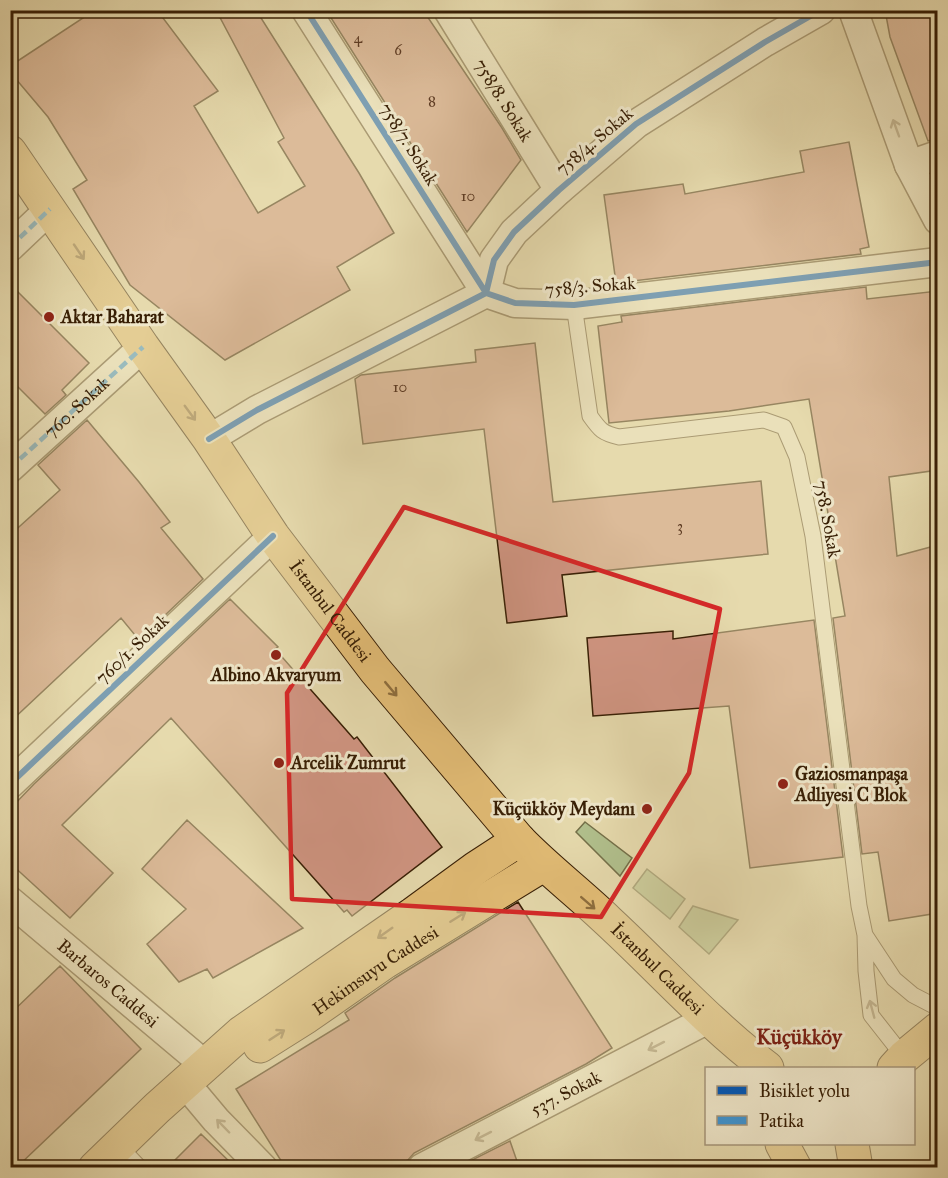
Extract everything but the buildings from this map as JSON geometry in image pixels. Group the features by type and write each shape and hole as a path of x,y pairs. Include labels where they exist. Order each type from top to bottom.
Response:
{"main road":[{"name":"İstanbul Caddesi","path":"11,152 143,347 209,439 273,536 375,670 519,840 543,865 607,920 708,1019"},
{"name":"Hekimsuyu Caddesi","path":"95,1167 129,1156 195,1074 241,1033 519,840"},
{"name":"Hekimsuyu Caddesi","path":"195,1074 247,1054 306,1017 385,962 543,865"},
{"path":"708,1019 739,1067"},
{"path":"708,1019 766,1067"},
{"path":"893,1064 938,1029"},
{"path":"784,1145 795,1167"},
{"path":"852,1145 856,1167"}],"street":[{"name":"758/7. Sokak","path":"306,10 486,293"},
{"name":"758/8. Sokak","path":"448,10 559,190"},
{"name":"758/4. Sokak","path":"486,293 494,260 514,231 636,124 765,42 821,10"},
{"path":"853,10 909,165 938,220"},
{"path":"909,165 938,155"},
{"path":"10,247 50,209"},
{"name":"758/3. Sokak","path":"486,293 515,303 574,305 938,262"},
{"path":"209,439 257,410 486,293"},
{"name":"760. Sokak","path":"10,468 143,347"},
{"name":"760/1. Sokak","path":"10,784 273,536"},
{"name":"Barbaros Caddesi","path":"10,901 195,1074"},
{"name":"537. Sokak","path":"422,1167 708,1019"},
{"path":"195,1074 216,1120 263,1167"}],"lane":[{"name":"758. Sokak","path":"574,305 590,416 599,429 619,437 764,420 784,427 797,457 813,536 865,934"},
{"path":"865,934 894,979 913,995 938,1008"},
{"path":"865,934 871,1015 893,1064"}],"highlighted area":[{"path":"404,507 720,609 689,773 601,917 292,899 287,693"}],"green space":[{"path":"585,822 632,858 620,876 576,832"},
{"path":"647,869 685,899 670,919 633,888"},
{"path":"693,906 738,920 709,954 679,927"}],"marked path":[{"path":"10,247 50,209"},
{"path":"10,468 143,347"}],"cycle path":[{"path":"306,10 486,293"},
{"path":"486,293 494,260 514,232 636,124 765,42 821,10"},
{"path":"209,439 257,410 486,293 515,303 574,305 938,262"},
{"path":"10,784 273,536"}],"place":[{"name":"Aktar Baharat","path":"49,317"},
{"name":"Albino Akvaryum","path":"276,655"},
{"name":"Arcelik Zumrut","path":"279,763"},
{"name":"Gaziosmanpaşa Adliyesi C Blok","path":"783,784"},
{"name":"Küçükköy Meydanı","path":"647,809"}],"district":[{"name":"Küçükköy","path":"799,1037"}]}
